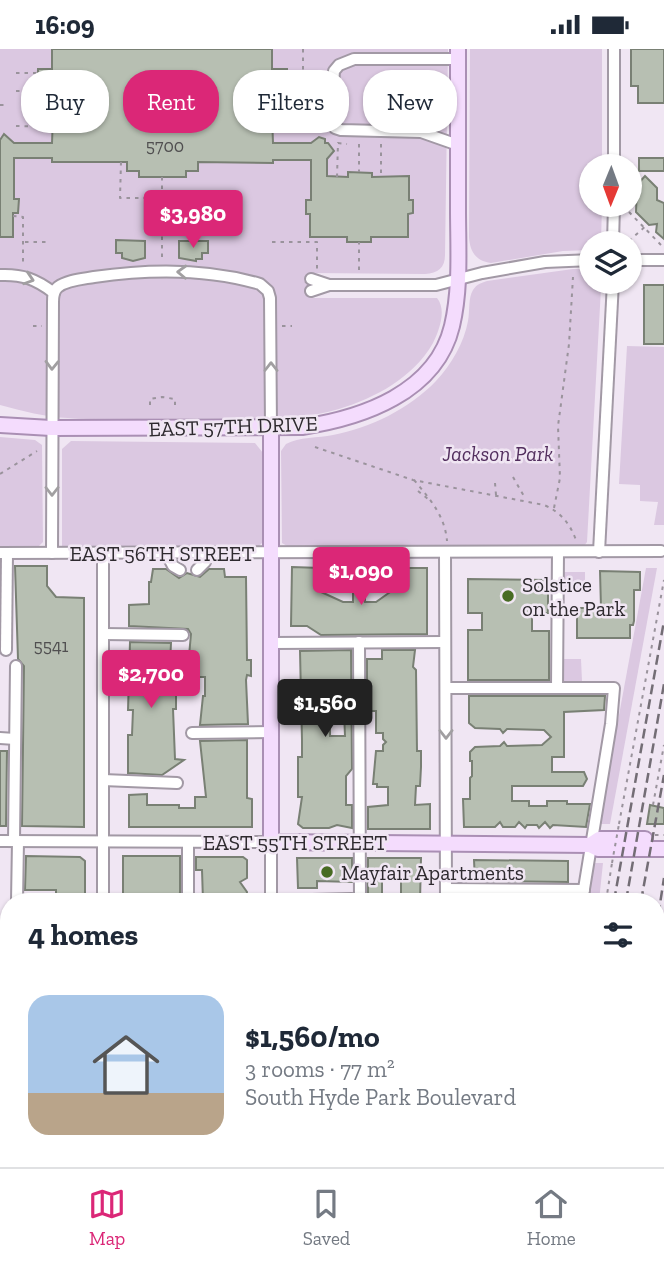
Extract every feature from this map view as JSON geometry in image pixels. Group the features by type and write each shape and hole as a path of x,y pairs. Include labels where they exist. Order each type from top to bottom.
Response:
{"main road":[{"name":"EAST 57TH DRIVE","path":"0,425 51,428 302,427 336,422 373,409 407,389 425,373 447,341 453,320 458,279 458,54"},
{"path":"271,428 271,842"},
{"name":"EAST 55TH STREET","path":"590,845 599,839 664,839"},
{"name":"EAST 55TH STREET","path":"271,842 590,845 597,849 664,849"}],"street":[{"path":"614,49 614,154"},
{"path":"335,70 346,61 354,59 458,54"},
{"path":"349,131 421,132 458,145"},
{"path":"642,260 664,260"},
{"path":"313,280 329,285 436,285 545,262 579,261"},
{"path":"52,553 54,293 58,287 77,280 144,271 190,271 260,284 268,291 270,298 271,428"},
{"path":"0,275 27,276 39,281 54,293"},
{"path":"599,552 611,294"},
{"path":"446,547 446,893"},
{"name":"EAST 56TH STREET","path":"4,553 271,552 446,547 558,552 661,551"},
{"path":"197,570 205,562 208,552"},
{"path":"557,688 558,552"},
{"path":"4,553 6,650"},
{"path":"103,553 103,893"},
{"path":"166,553 173,566 180,570"},
{"path":"103,634 183,635"},
{"path":"356,893 360,843 359,642"},
{"path":"272,643 445,642"},
{"path":"16,666 17,893"},
{"path":"446,688 614,688 611,724 583,893"},
{"path":"192,733 272,733"},
{"path":"0,738 15,739"},
{"path":"103,780 177,783"},
{"name":"EAST 55TH STREET","path":"0,841 271,842"},
{"path":"188,842 188,893"},
{"path":"271,842 272,893"},
{"path":"446,889 537,893"}],"path":[{"path":"303,49 303,70"},
{"path":"16,73 21,73"},
{"path":"16,91 21,91"},
{"path":"16,126 21,126"},
{"path":"337,177 338,143 347,144"},
{"path":"359,144 359,172"},
{"path":"381,144 381,176"},
{"path":"121,162 120,198 162,198"},
{"path":"162,177 162,262"},
{"path":"13,216 23,217 23,268"},
{"path":"634,217 661,245"},
{"path":"640,231 648,223"},
{"path":"359,241 359,270"},
{"path":"23,242 48,242"},
{"path":"272,242 317,242 313,280"},
{"path":"554,509 560,478 558,426 570,333 573,277"},
{"path":"33,326 43,326"},
{"path":"279,326 292,326"},
{"path":"149,405 150,399 162,397 174,399 174,405"},
{"path":"315,447 413,480 524,500 554,509 572,528 576,541"},
{"path":"0,474 37,451"},
{"path":"513,477 525,496 524,500"},
{"path":"413,480 430,499 444,522 446,547"},
{"path":"496,495 497,481"},
{"path":"418,491 426,499 430,499"},
{"path":"607,893 664,580"},
{"path":"653,805 664,745"}],"green space":[{"path":"0,49 448,49 448,70 363,70 363,133 447,133 445,260 442,266 437,271 425,274 311,273 311,298 437,298 441,308 441,321 433,343 415,367 404,376 366,399 339,409 305,416 85,419 42,415 0,405"},
{"path":"470,49 602,49 602,154 579,154 579,217 602,217 601,231 579,231 579,250 491,263 481,260 472,251 469,237"},
{"name":"Jackson Park","path":"579,269 579,294 601,294 587,542 584,546 287,546 282,543 281,451 286,444 361,428 414,400 447,368 466,329 471,293 479,284"},
{"path":"627,346 664,347 664,525 654,525 658,502 640,501 640,485 619,484"},
{"path":"0,437 35,440 42,445 43,542 39,546 0,546"},
{"path":"71,441 255,443 263,453 262,543 259,546 129,549 122,549 120,546 62,546 62,449"},
{"path":"646,568 657,568 610,824 599,824"},
{"path":"563,572 585,572 585,593 563,593"},
{"path":"561,659 581,659 582,681 561,681"},
{"path":"591,863 603,863 600,893 587,893"}],"building":[{"path":"52,49 272,49 272,69 287,70 233,70 233,133 273,133 273,143 311,143 319,137 325,139 325,143 334,151 327,159 327,176 348,177 348,172 372,173 372,177 409,176 409,200 413,200 413,213 408,214 408,237 371,237 371,242 347,242 347,237 310,237 310,214 306,214 306,200 311,200 311,160 273,160 273,163 198,162 198,171 186,171 186,177 139,177 139,171 127,171 127,162 52,162 52,158 14,158 14,199 19,199 18,213 13,213 13,237 0,237 0,140 4,134 14,143 52,143 52,133 109,133 109,70 38,70 52,69"},
{"path":"631,49 664,49 664,103 638,103 638,86 631,86"},
{"path":"642,158 664,158 664,171 642,171"},
{"path":"645,176 657,188 657,200 664,203 664,239 656,232 657,224 649,225 641,217 642,179"},
{"path":"116,240 145,241 145,258 133,261 122,258 122,253 116,253"},
{"path":"179,241 208,241 208,253 202,253 202,259 196,261 179,258"},
{"path":"644,285 664,285 664,344 644,344"},
{"path":"15,566 47,566 47,586 56,597 84,598 84,827 22,826 24,666 18,659"},
{"path":"292,567 320,568 319,591 343,602 353,602 355,583 365,583 365,602 376,602 400,585 400,568 427,568 427,634 321,635 307,626 291,626"},
{"path":"153,569 166,569 179,578 187,573 200,577 209,569 224,569 225,577 246,577 247,660 251,660 251,676 247,675 246,680 248,724 200,725 205,677 198,677 198,656 189,656 191,634 188,629 129,626 129,605 149,604 149,582"},
{"path":"600,571 640,572 640,590 634,590 634,621 633,625 630,625 630,638 577,638 577,608 601,608"},
{"path":"468,579 548,580 548,613 532,613 532,631 549,631 549,680 468,680 468,630 482,630 482,613 468,613"},
{"path":"130,642 171,643 169,684 176,684 176,709 173,709 175,759 184,760 162,775 128,773 128,735 132,735 133,710 128,710"},
{"path":"351,650 352,769 346,776 346,805 352,805 352,828 337,825 329,828 303,828 298,824 302,797 298,797 298,757 302,757 300,651","holes":["330,711 344,711 345,736 330,736"]},
{"path":"382,650 415,650 413,667 416,670 417,751 421,751 421,767 415,805 430,804 430,829 368,829 368,807 388,805 388,787 377,787 377,784 373,784 376,751 383,751 386,742 383,733 376,733 376,711 367,711 367,659 382,659"},
{"path":"469,696 605,696 604,710 564,712 564,757 552,757 552,772 584,772 587,779 583,786 512,786 512,801 529,801 529,806 547,806 547,801 590,804 586,827 553,825 550,828 545,822 539,828 537,825 527,825 525,828 519,822 515,827 503,827 500,822 495,827 464,827 463,799 470,799 472,776 470,752 475,747 500,746 504,742 507,746 542,745 551,737 544,730 507,729 503,733 500,729 475,728 469,723"},
{"path":"247,740 247,798 252,799 252,827 129,827 129,795 147,794 147,805 179,805 179,808 195,808 195,797 206,797 200,741"},
{"path":"0,751 7,751 6,826 0,826"},
{"path":"650,805 664,808 664,824 647,824"},
{"path":"26,856 80,857 85,861 85,893 25,890"},
{"path":"123,856 180,856 180,893 123,893"},
{"path":"196,857 243,857 247,860 247,878 240,882 247,893 203,893 202,870 196,870"},
{"name":"Mayfair Apartments","path":"297,858 352,858 352,882 317,881 317,888 298,888"},
{"path":"368,858 421,858 420,893 401,893 401,875 382,876 382,893 368,893"},
{"path":"474,860 568,861 568,882 475,881"}],"railway":[{"path":"615,893 664,621"},
{"path":"627,893 664,684"},
{"path":"642,893 664,775"},
{"path":"662,893 664,878"}],"place":[{"name":"Solstice on the Park","path":"508,596"},
{"name":"Mayfair Apartments","path":"327,872"}]}
